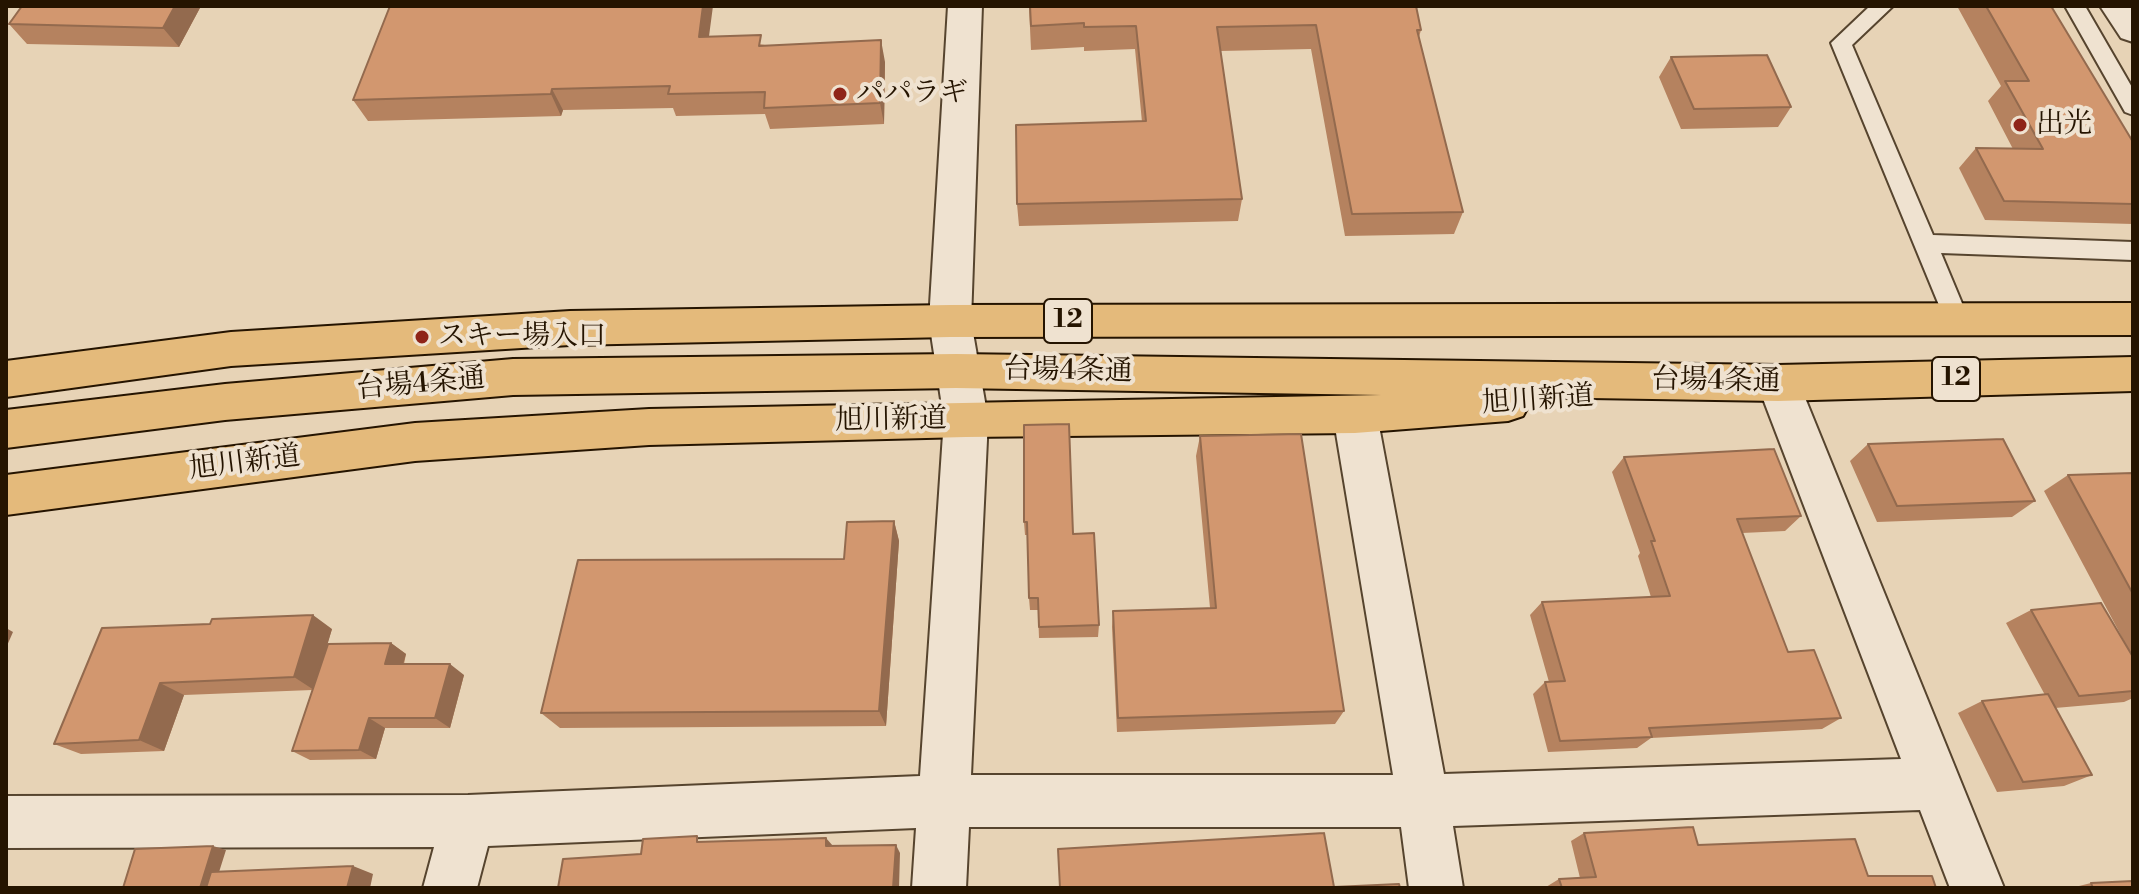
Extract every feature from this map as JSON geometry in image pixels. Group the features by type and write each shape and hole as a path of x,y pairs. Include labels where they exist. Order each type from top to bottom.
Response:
{"highway":[{"name":"台場4条通","path":"6,379 231,349 541,329 950,321 2133,319"},
{"name":"台場4条通","path":"6,429 225,402 513,377 956,371 1778,383 2133,374"},
{"name":"旭川新道","path":"6,495 415,442 649,427 966,419 1355,415 1778,383"}],"street":[{"path":"939,888 966,419 950,321 965,6"},
{"path":"2117,6 2133,30"},
{"path":"1778,383 1977,888"},
{"path":"1355,415 1436,888"},
{"path":"6,822 468,821 945,801 1423,801 1938,784"},
{"path":"450,888 468,821"}],"lane":[{"path":"1883,6 1841,43 1957,320"},
{"path":"2075,6 2133,107"},
{"path":"1926,244 2133,251"}],"building":[{"path":"22,6 175,6 163,28 9,24"},
{"path":"390,6 703,6 699,37 761,35 759,46 881,40 880,103 764,108 765,92 668,94 670,86 552,89 551,94 353,100"},
{"path":"1030,6 1416,6 1421,30 1417,30 1463,212 1352,214 1316,25 1217,27 1242,199 1017,204 1016,125 1146,121 1136,26 1084,27 1084,23 1031,26"},
{"path":"1986,6 2051,6 2133,142 2133,204 2004,201 1976,148 2043,149 2005,81 2029,81"},
{"path":"1767,55 1791,107 1694,109 1671,57"},
{"path":"1069,424 1073,534 1094,533 1099,625 1039,627 1038,598 1029,598 1027,522 1024,522 1024,425"},
{"path":"1301,434 1344,711 1118,718 1113,611 1216,608 1200,436"},
{"path":"2003,439 2035,501 1897,506 1868,444"},
{"path":"1774,449 1801,516 1737,519 1788,652 1814,650 1841,718 1649,728 1652,737 1560,741 1545,682 1565,681 1542,602 1670,596 1651,541 1655,541 1624,457"},
{"path":"2133,473 2133,594 2068,475"},
{"path":"894,521 879,711 541,713 578,560 844,559 847,522"},
{"path":"2101,603 2133,657 2133,691 2079,696 2031,610"},
{"path":"313,615 294,677 160,683 139,740 54,744 102,628 210,624 212,619"},
{"path":"391,643 385,664 450,664 435,718 369,718 359,750 292,751 328,644"},
{"path":"2048,694 2092,775 2023,782 1982,701"},
{"path":"1693,827 1698,845 1855,839 1868,876 1932,876 1936,888 1562,888 1559,879 1596,877 1584,833"},
{"path":"1324,833 1334,887 1399,884 1400,888 1060,888 1058,849"},
{"path":"697,836 697,842 826,838 826,846 896,845 893,888 558,888 563,859 641,854 643,839"},
{"path":"213,846 200,888 123,888 135,849"},
{"path":"353,866 347,888 206,888 211,872"},
{"path":"2133,881 2133,888 2093,888 2091,883"}],"place":[{"name":"パパラギ","path":"840,94"},
{"name":"出光","path":"2020,125"},
{"name":"スキー場入口","path":"422,337"}]}
